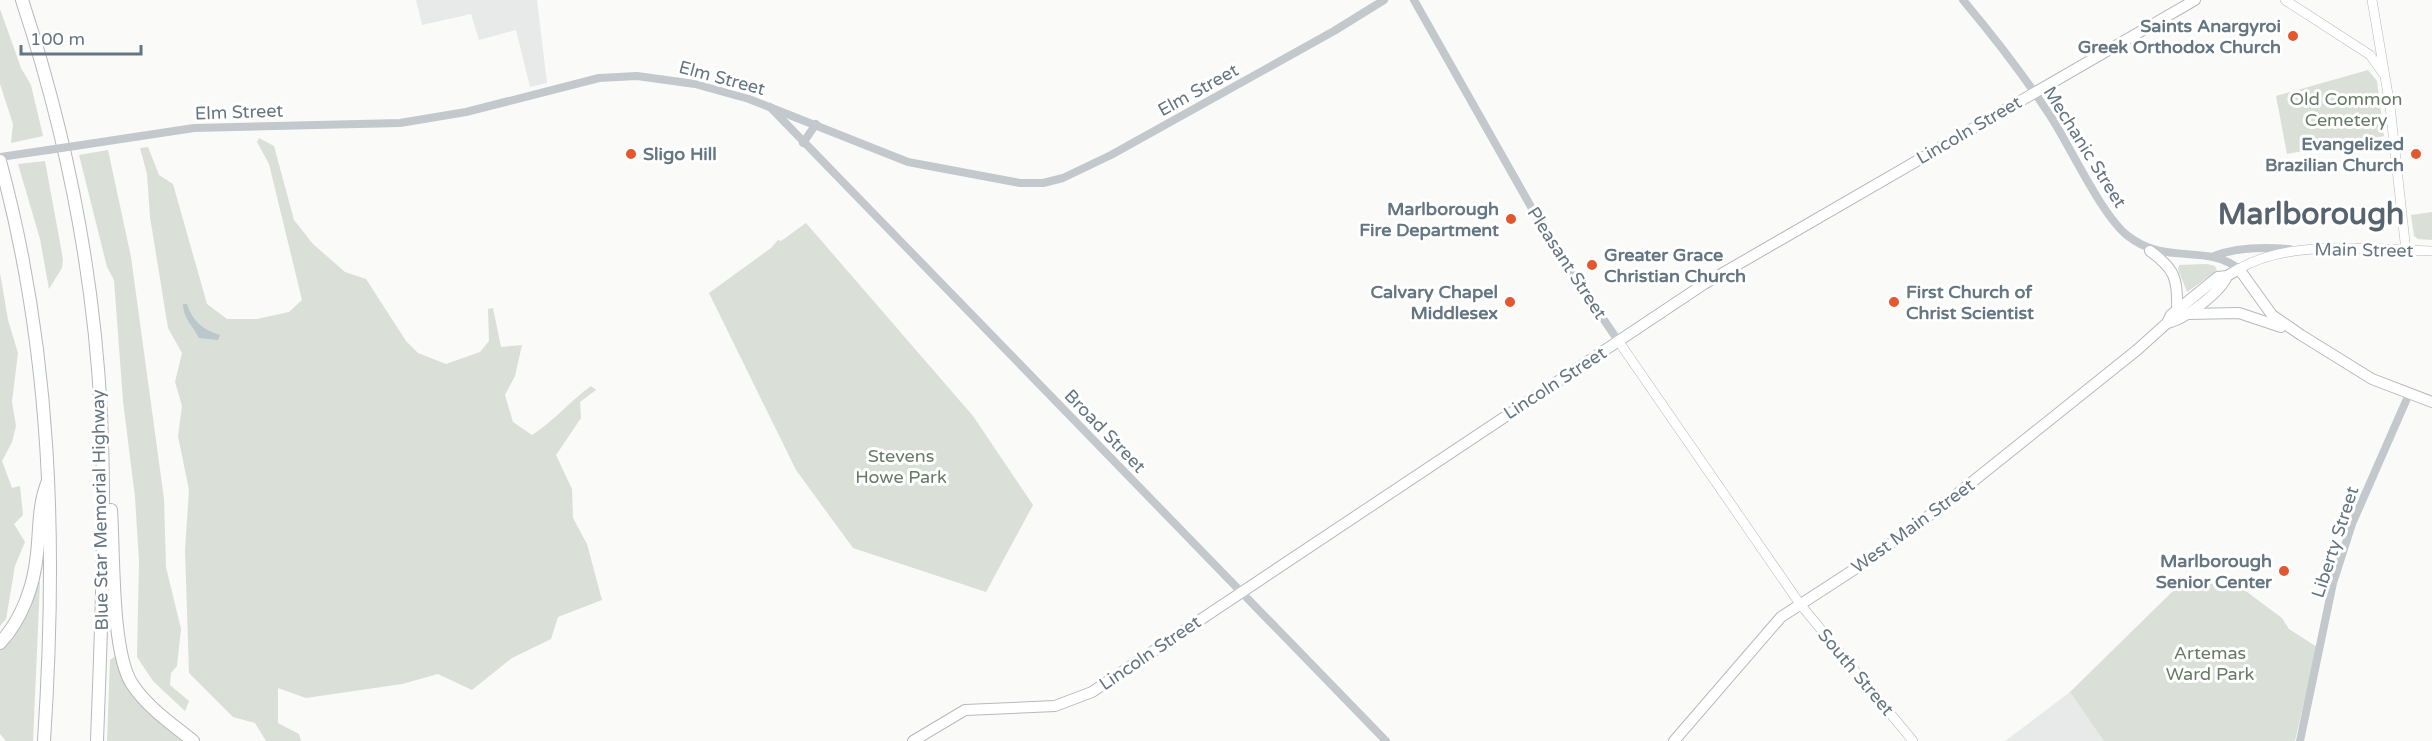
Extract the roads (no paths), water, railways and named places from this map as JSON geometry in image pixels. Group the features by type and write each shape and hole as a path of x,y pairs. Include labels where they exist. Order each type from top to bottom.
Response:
{"highway":[{"name":"Blue Star Memorial Highway","path":"22,0 42,66 66,166 85,265 98,371 104,538 97,741"},
{"path":"0,159 27,278 46,418 50,477 51,595 44,741"},
{"path":"98,371 107,430 123,658 131,682 141,696 193,741"},
{"path":"0,643 22,611 31,586 37,556 40,501 50,477"}],"main road":[{"name":"Lincoln Street","path":"913,741 965,710 1055,706 1086,695 1431,463 1619,342 1704,284 2195,0"},
{"path":"2285,0 2370,56 2384,75"},
{"path":"2372,0 2391,113 2406,251"},
{"path":"2150,250 2172,270 2182,312 2239,313 2301,335"},
{"name":"Main Street","path":"2296,250 2432,251"},
{"name":"West Main Street","path":"1674,741 1769,628 1941,507 2182,312 2218,277 2227,276 2269,255 2296,250"},
{"path":"2239,269 2272,315 2301,335 2372,379 2409,394 2432,400"},
{"name":"Pleasant Street","path":"1619,342 1800,604"},
{"name":"South Street","path":"1800,604 1913,741"}],"street":[{"name":"Elm Street","path":"0,159 13,155 213,127 400,123 459,114 563,86 618,76 676,80 767,105 908,162 998,180 1043,183 1063,178 1111,155 1334,32 1384,0"},
{"name":"Pleasant Street","path":"1414,0 1551,242 1619,342"},
{"name":"Mechanic Street","path":"1963,0 2050,116 2116,223 2126,235 2150,250 2214,256 2239,269"},
{"name":"Broad Street","path":"767,105 1386,741"},
{"path":"803,143 816,124"},
{"name":"Mechanic Street","path":"2214,256 2224,252 2262,248 2296,250"},
{"name":"Liberty Street","path":"2300,741 2334,584 2352,524 2376,467 2400,420 2409,394"}],"place":[{"name":"Saints Anargyroi Greek Orthodox Church","path":"2293,36"},
{"name":"Sligo Hill","path":"631,154"},
{"name":"Evangelized Brazilian Church","path":"2416,154"},
{"name":"Marlborough Fire Department","path":"1511,219"},
{"name":"Greater Grace Christian Church","path":"1592,265"},
{"name":"Calvary Chapel Middlesex","path":"1510,302"},
{"name":"First Church of Christ Scientist","path":"1894,302"},
{"name":"Marlborough Senior Center","path":"2284,571"}],"district":[{"name":"Marlborough","path":"2311,214"}],"park label":[{"name":"Old Common Cemetery","path":"2346,109"},
{"name":"Stevens Howe Park","path":"901,466"},
{"name":"Artemas Ward Park","path":"2210,663"}]}
